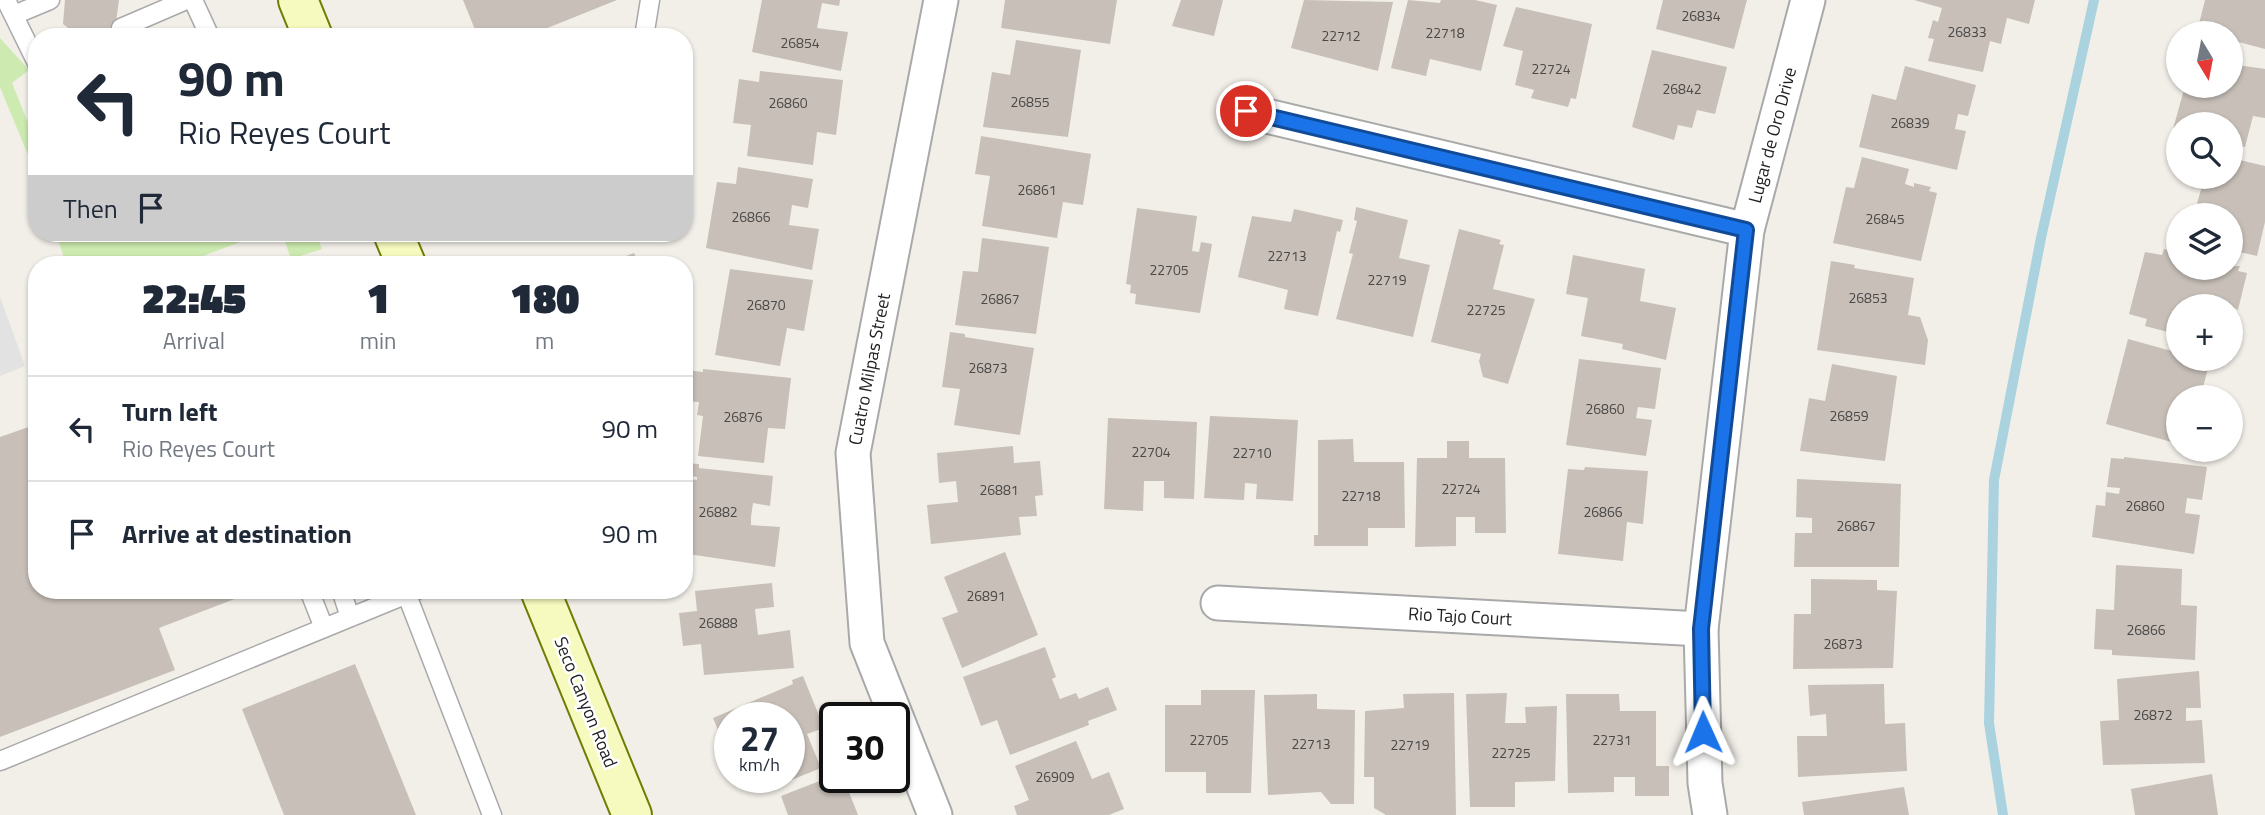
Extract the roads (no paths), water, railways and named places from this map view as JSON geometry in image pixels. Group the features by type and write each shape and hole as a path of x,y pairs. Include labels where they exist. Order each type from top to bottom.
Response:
{"main road":[{"path":"298,0 309,28"},
{"name":"Seco Canyon Road","path":"543,599 624,813"}],"street":[{"name":"Cuatro Milpas Street","path":"935,815 867,643 853,453 941,0"},
{"name":"Lugar de Oro Drive","path":"1710,815 1705,783 1701,629 1746,230 1808,0"},
{"path":"1246,111 1746,230"},
{"name":"Rio Tajo Court","path":"1218,603 1701,629"}],"lane":[{"path":"28,44 10,8 50,0"},
{"path":"121,28 186,0"},
{"path":"193,0 206,28"},
{"path":"645,28 650,0"},
{"path":"313,599 324,628"},
{"path":"344,599 350,617"},
{"path":"0,761 392,599"},
{"path":"413,599 492,815"}],"waterway":[{"path":"2003,815 1989,723 1994,480 2041,238 2094,0"}]}
